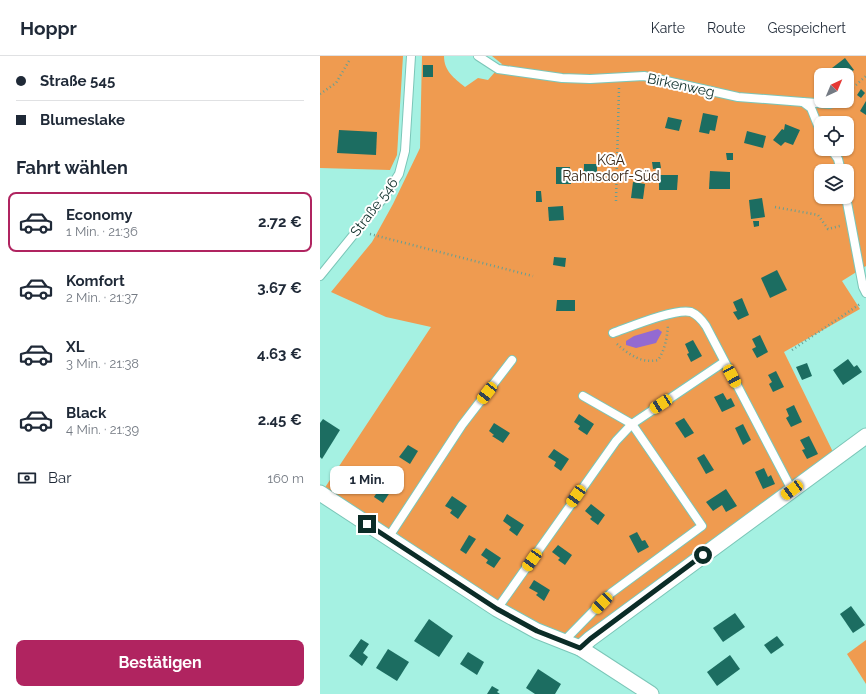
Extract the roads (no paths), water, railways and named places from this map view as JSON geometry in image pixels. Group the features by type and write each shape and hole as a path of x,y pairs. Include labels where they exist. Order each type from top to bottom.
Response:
{"street":[{"path":"580,648 590,639 866,436"},
{"path":"320,494 497,609 537,631 580,648 651,694"}],"lane":[{"name":"Straße 546","path":"320,276 359,229 399,174 405,151 411,56"},
{"name":"Birkenweg","path":"478,56 498,69 562,78 620,78 644,76 738,97 814,103"},
{"path":"803,102 811,108 814,116"},
{"path":"848,204 860,270 866,293"},
{"path":"613,332 678,312 691,312 700,318 792,490"},
{"path":"388,538 462,425 512,360"},
{"path":"497,609 616,441 632,424 724,362"},
{"path":"563,642 611,593 702,526 632,424 583,396"}],"park label":[{"name":"KGA Rahnsdorf-Süd","path":"611,168"}]}
